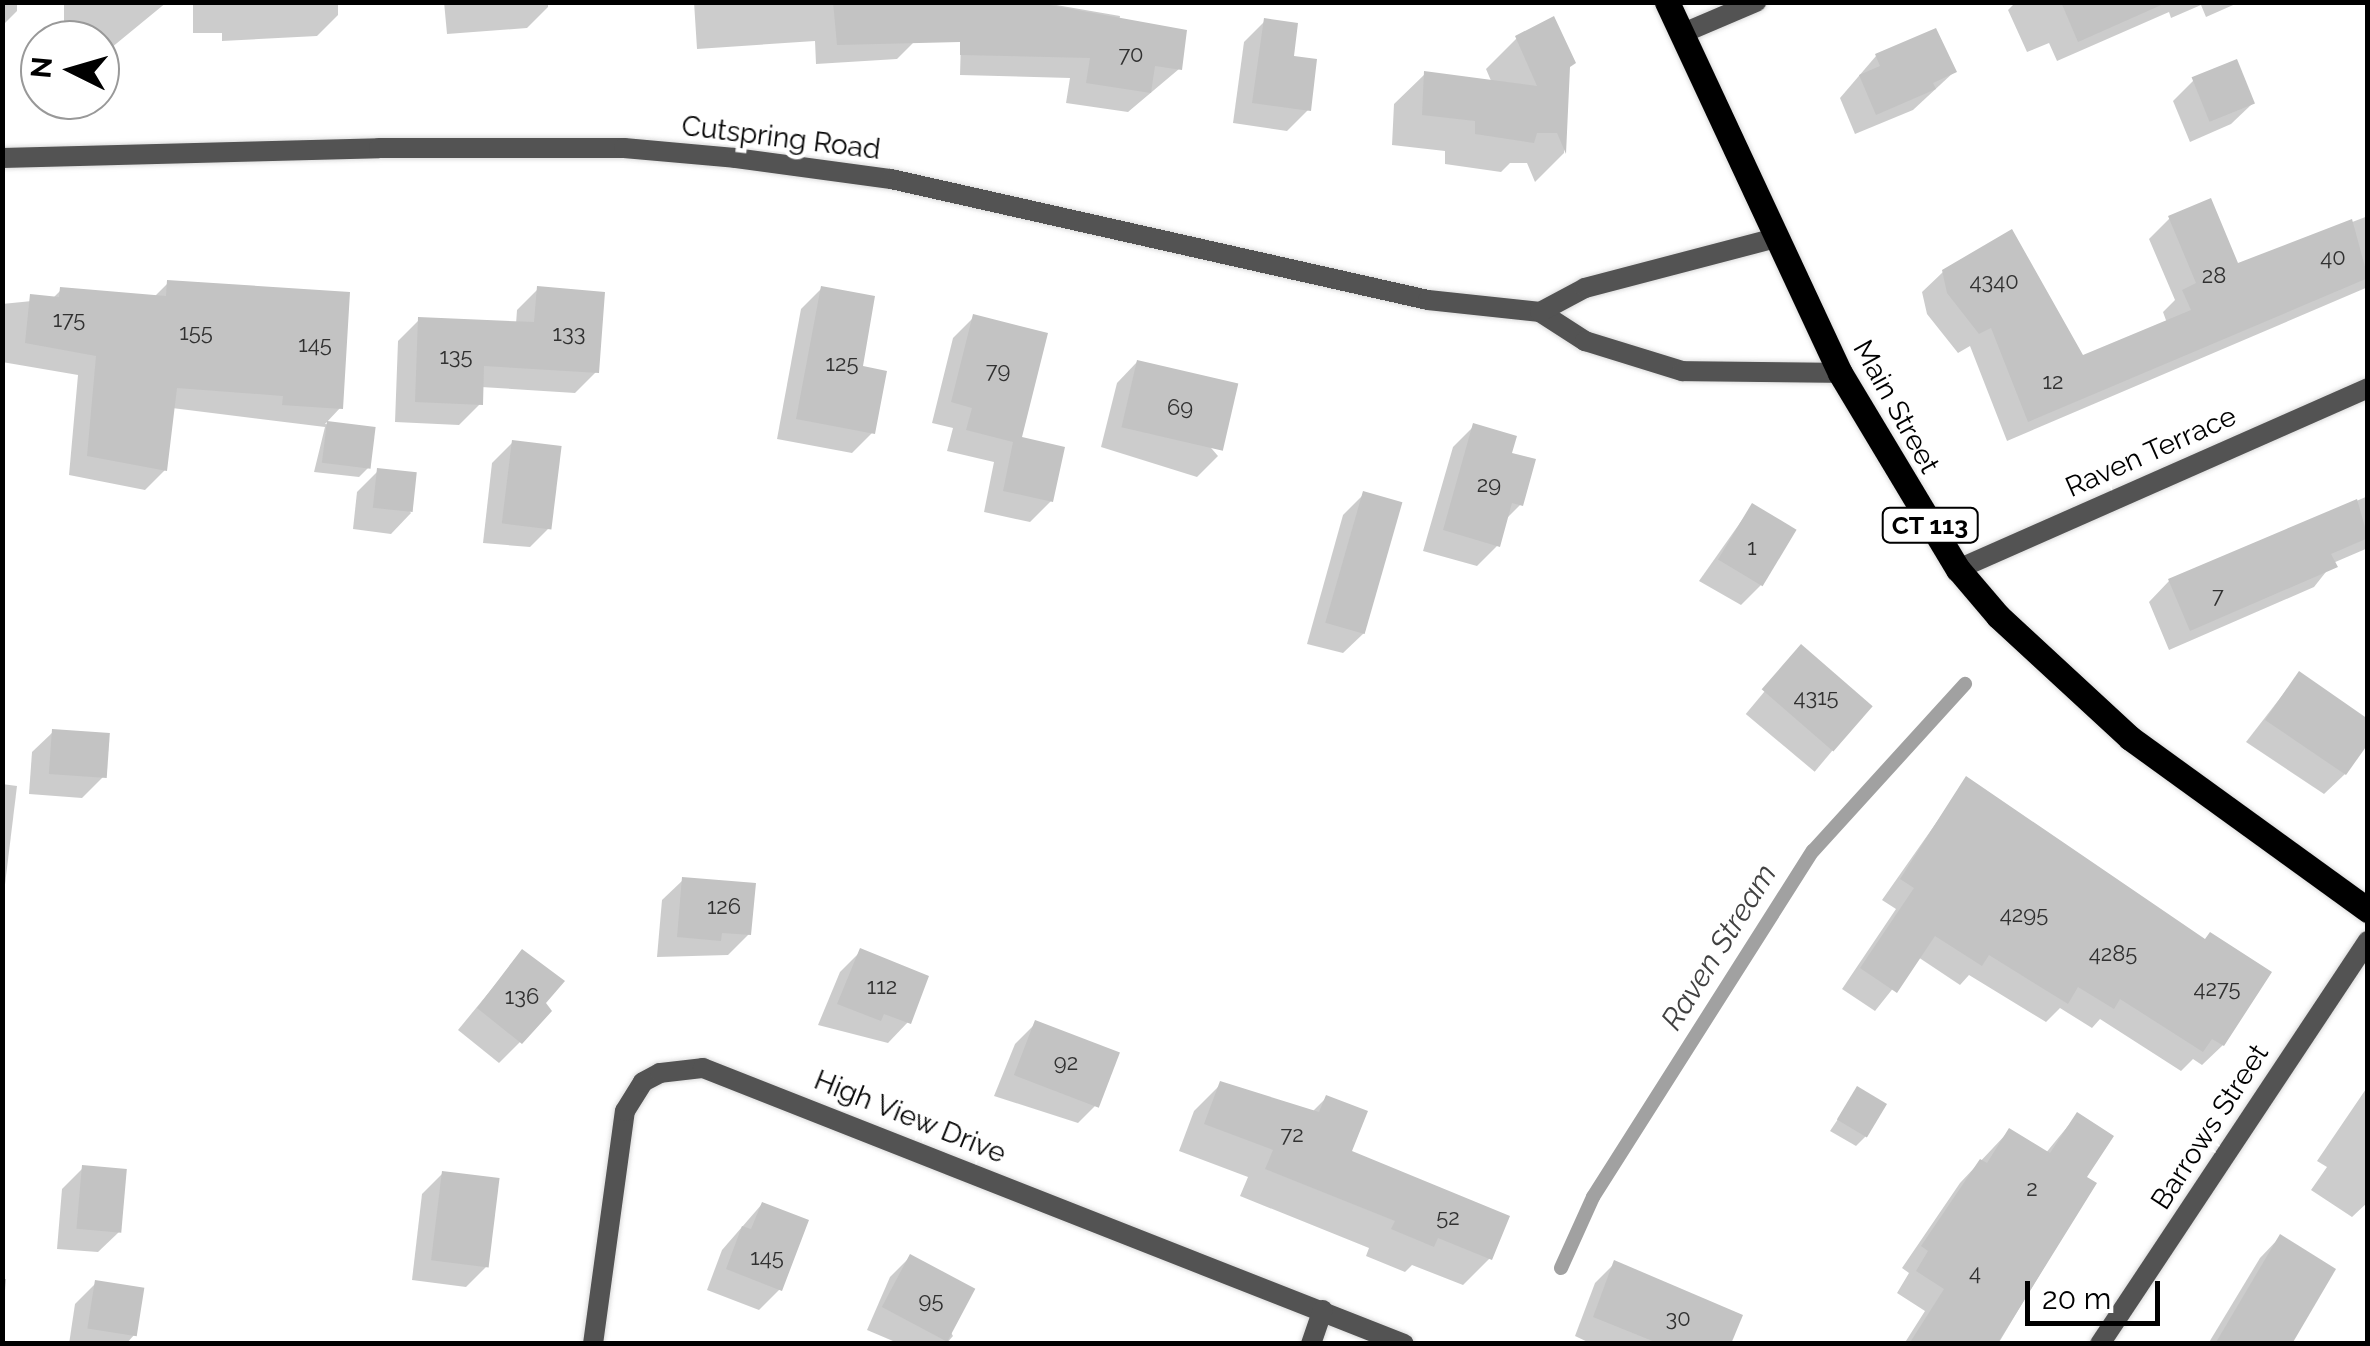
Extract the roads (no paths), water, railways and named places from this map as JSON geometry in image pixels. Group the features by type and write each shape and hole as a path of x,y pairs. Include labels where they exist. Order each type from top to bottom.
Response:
{"main road":[{"name":"Main Street","path":"1667,2 1840,372 1958,568 2024,642 2130,738 2368,910"}],"street":[{"path":"1681,34 1756,2"},
{"name":"Cutspring Road","path":"2,158 379,148 624,148 735,158 891,179 1428,300 1540,312 1585,340 1682,370 1840,372"},
{"path":"1540,312 1584,288 1776,238"},
{"name":"Raven Terrace","path":"1958,568 2368,388"},
{"name":"Barrows Street","path":"2100,1344 2368,941"},
{"name":"High View Drive","path":"593,1344 625,1111 643,1082 678,1068 726,1073 1404,1344"},
{"path":"1310,1344 1324,1310"}],"waterway":[{"name":"Raven Stream","path":"1561,1268 1593,1197 1813,851 1965,684"}]}
